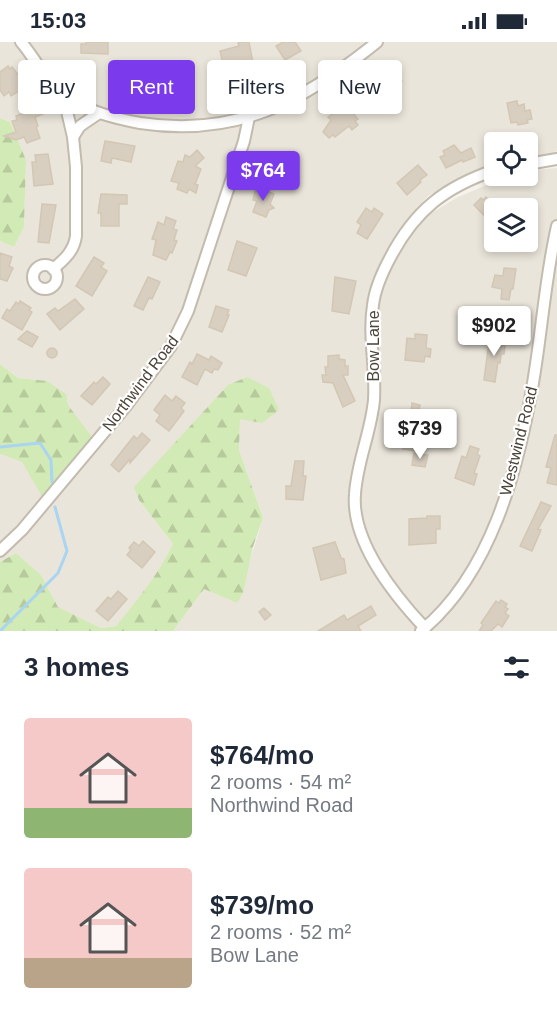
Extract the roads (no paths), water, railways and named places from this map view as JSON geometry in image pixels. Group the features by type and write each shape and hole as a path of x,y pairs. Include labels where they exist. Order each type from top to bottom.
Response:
{"street":[{"path":"21,42 36,60"},
{"path":"96,111 141,123 186,127 213,125 249,117 298,98 377,42"},
{"path":"73,137 80,126 99,113"},
{"path":"53,269 70,253 75,241 76,167 68,114"},
{"name":"Northwind Road","path":"0,551 22,530 126,406 171,346 188,311 244,141 249,117"},
{"path":"538,162 557,159"},
{"name":"Bow Lane","path":"423,629 382,575 366,545 356,514 354,494 372,420 374,397 372,306 383,271 408,227 422,211 453,188 484,175"},
{"name":"Westwind Road","path":"423,629 440,615 466,583 480,557 501,506 526,423 557,226"}],"waterway":[{"path":"0,447 40,443 51,460 52,482"},
{"path":"0,631 58,573 67,551 55,507"}]}
